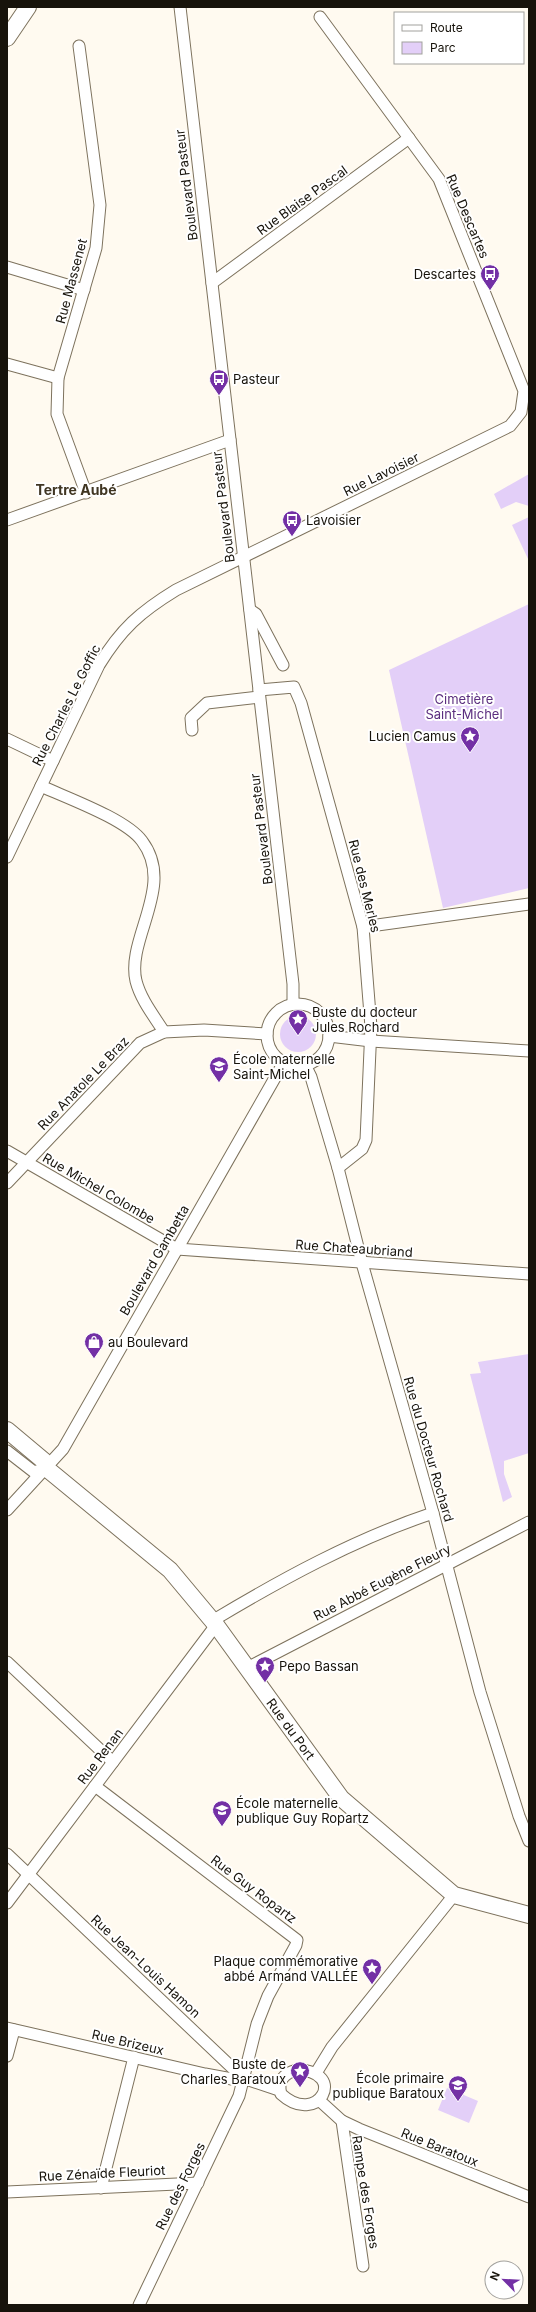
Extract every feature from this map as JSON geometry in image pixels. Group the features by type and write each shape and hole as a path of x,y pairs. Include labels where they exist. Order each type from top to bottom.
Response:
{"street":[{"path":"7,38 28,7"},
{"name":"Boulevard Pasteur","path":"180,7 250,610 293,1004"},
{"name":"Rue Descartes","path":"320,17 439,179 524,390 523,406"},
{"name":"Rue Massenet","path":"79,46 100,205 96,248 58,378 57,414 86,493"},
{"name":"Rue Blaise Pascal","path":"212,283 409,138"},
{"path":"7,267 84,290"},
{"path":"7,364 58,378"},
{"name":"Rue Lavoisier","path":"243,557 510,426 517,418 523,406"},
{"path":"7,520 86,493 230,440"},
{"name":"Rue Charles Le Goffic","path":"7,857 99,665 113,642 147,608 176,590 243,557"},
{"path":"250,610 256,614 283,664"},
{"name":"Rue des Merles","path":"259,693 294,687 302,704 363,927 371,1041 366,1140 362,1149 338,1168"},
{"path":"192,730 191,718 207,703 259,693"},
{"path":"7,739 53,761"},
{"path":"41,786 128,828 142,840 152,860 155,884 136,961 136,980 142,996 164,1032"},
{"path":"363,927 529,904"},
{"path":"293,1004 306,1005 318,1012 328,1027 329,1036 322,1054 314,1061 298,1066 284,1062 271,1051 267,1034 270,1020 275,1014 280,1009 293,1004"},
{"name":"Rue Anatole Le Braz","path":"7,1183 140,1043 164,1032 204,1030 267,1034"},
{"path":"329,1036 371,1041 529,1051"},
{"name":"Boulevard Gambetta","path":"7,1510 63,1449 284,1062"},
{"name":"Rue du Docteur Rochard","path":"305,1065 311,1077 338,1168 362,1262 433,1513 480,1692 519,1816 529,1841"},
{"name":"Rue Michel Colombe","path":"7,1151 177,1249"},
{"name":"Rue Chateaubriand","path":"177,1249 529,1274"},
{"name":"Rue du Port","path":"7,1430 44,1461 46,1468 170,1570 214,1623 341,1798 454,1895 529,1915"},
{"path":"7,1451 34,1472 46,1468"},
{"path":"214,1623 268,1588 327,1557 433,1513"},
{"name":"Rue Abbé Eugène Fleury","path":"247,1668 529,1522"},
{"name":"Rue Renan","path":"7,1904 214,1623"},
{"path":"7,1662 113,1762"},
{"name":"Rue Guy Ropartz","path":"95,1786 297,1940 296,1945 268,1996 257,2024 243,2078"},
{"name":"Rue Jean-Louis Hamon","path":"7,1854 243,2078"},
{"path":"316,2073 332,2047 454,1895"},
{"path":"7,2056 10,2029"},
{"name":"Rue Brizeux","path":"10,2029 232,2079 243,2078"},
{"path":"101,2188 134,2058"},
{"path":"243,2078 279,2090 284,2097 298,2104 308,2105 320,2101 324,2095 325,2087 320,2076 316,2073 305,2070 291,2072 282,2078 279,2090"},
{"name":"Rue des Forges","path":"139,2305 239,2096 243,2078"},
{"path":"320,2101 342,2121"},
{"name":"Rue Baratoux","path":"342,2121 529,2197"},
{"name":"Rampe des Forges","path":"342,2121 363,2266"},
{"name":"Rue Zénaïde Fleuriot","path":"7,2192 198,2183"}],"green space":[{"path":"529,474 529,506 516,502 501,509 494,494"},
{"path":"529,517 529,561 512,525"},
{"name":"Cimetière Saint-Michel","path":"529,604 529,888 443,908 389,670"},
{"path":"298,1016 311,1021 316,1034 311,1047 298,1052 285,1047 280,1034 285,1021"},
{"path":"529,1354 529,1453 504,1461 504,1474 512,1497 503,1502 470,1374 481,1373 478,1362"},
{"path":"447,2088 478,2101 469,2123 438,2110"}],"place":[{"name":"Descartes","path":"490,291"},
{"name":"Pasteur","path":"219,396"},
{"name":"Lavoisier","path":"292,537"},
{"name":"Lucien Camus","path":"470,753"},
{"name":"Buste du docteur Jules Rochard","path":"298,1036"},
{"name":"École maternelle Saint-Michel","path":"219,1083"},
{"name":"au Boulevard","path":"94,1359"},
{"name":"Pepo Bassan","path":"265,1683"},
{"name":"École maternelle publique Guy Ropartz","path":"222,1827"},
{"name":"Plaque commémorative abbé Armand VALLÉE","path":"372,1985"},
{"name":"Buste de Charles Baratoux","path":"300,2088"},
{"name":"École primaire publique Baratoux","path":"458,2102"}],"district":[{"name":"Tertre Aubé","path":"76,489"}]}
